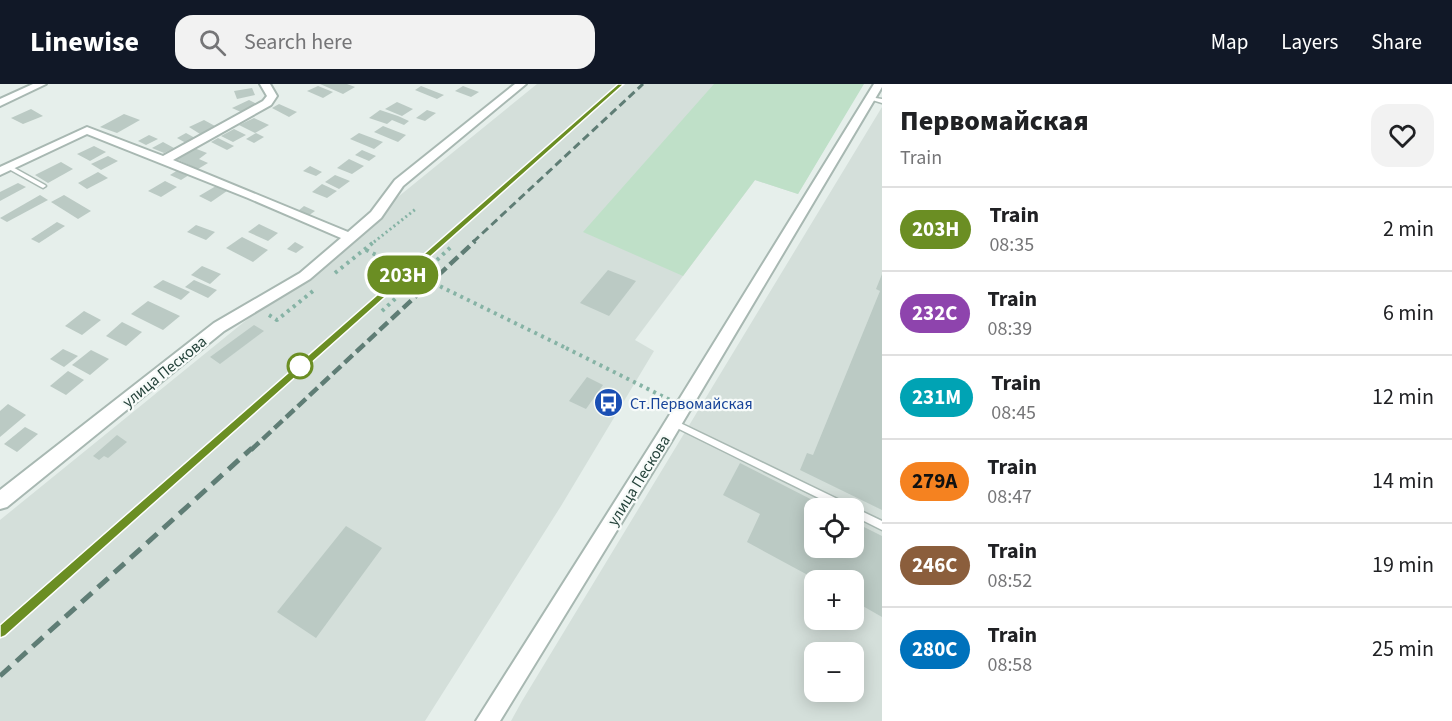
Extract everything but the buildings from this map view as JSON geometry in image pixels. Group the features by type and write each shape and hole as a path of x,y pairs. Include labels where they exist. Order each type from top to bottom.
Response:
{"street":[{"path":"0,103 40,84"},
{"path":"163,160 267,103 272,96 265,84"},
{"name":"улица Пескова","path":"0,501 219,327 305,276 376,214 399,183 521,84"},
{"name":"улица Пескова","path":"494,718 683,407 877,100 879,84"},
{"path":"4,169 87,130 252,195 351,238"}],"lane":[{"path":"4,169 43,186"},
{"path":"674,423 827,498"},
{"path":"864,517 882,526"}],"path":[{"path":"330,277 417,208"},
{"path":"382,311 452,246"},
{"path":"366,250 683,407"}],"shaded area":[{"path":"537,84 863,84 798,194 755,180 635,340 654,351 561,506 425,721 0,721 0,520"},
{"path":"882,107 882,721 511,721 522,701"}],"green space":[{"path":"714,84 864,84 798,194 755,180 683,276 583,232"}],"railway":[{"path":"441,242 621,84"},
{"path":"473,242 643,84"},
{"path":"206,450 443,241"},
{"path":"251,450 475,241"},
{"path":"0,631 208,448"},
{"path":"0,676 252,448"}],"train":[{"name":"203Н","path":"0,631 620,84"}],"place":[{"name":"Ст.Первомайская","path":"609,403"}]}
